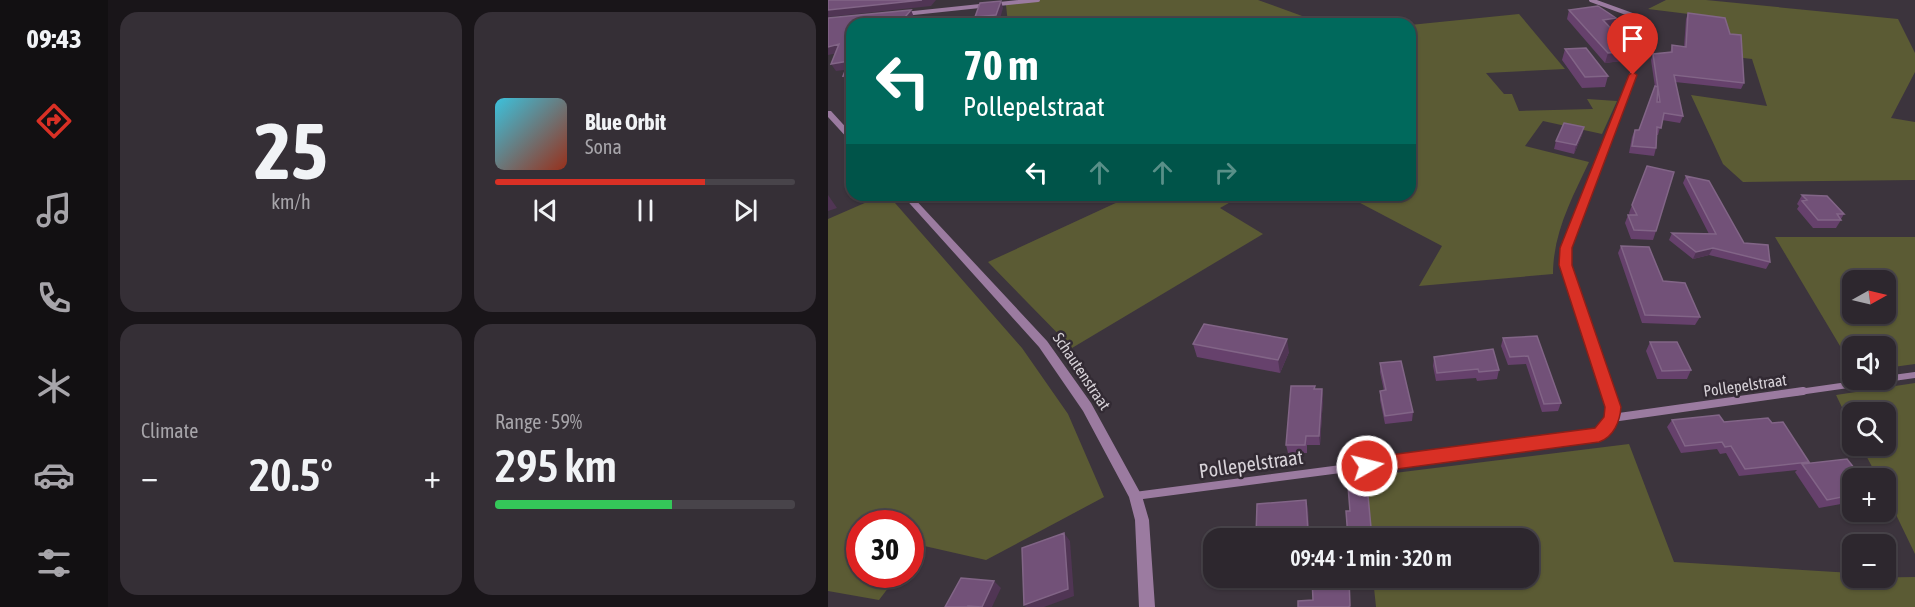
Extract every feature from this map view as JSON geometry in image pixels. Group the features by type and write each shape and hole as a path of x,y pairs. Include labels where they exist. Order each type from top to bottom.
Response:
{"street":[{"path":"954,9 956,0"},
{"path":"897,14 1038,0"},
{"path":"1592,0 1635,16 1640,22 1645,40 1566,248 1566,265 1613,407 1612,418"},
{"path":"828,113 846,132"},
{"name":"Schautenstraat","path":"912,201 1043,344 1088,407 1135,496 1142,520 1147,607"},
{"name":"Pollepelstraat","path":"1896,377 1915,375"},
{"name":"Pollepelstraat","path":"1135,496 1599,435 1612,418 1842,385"}],"shaded area":[{"path":"1025,0 1258,0 1308,18 1007,18 1006,5"},
{"path":"1666,0 1706,0 1898,19 1915,53 1915,72 1891,118 1915,122 1915,180 1743,182 1723,164 1691,95 1767,106 1752,59 1735,57 1721,18 1648,9"},
{"path":"1519,14 1565,69 1486,73 1504,94 1512,94 1519,111 1593,109 1587,99 1617,101 1602,134 1543,121 1525,146 1589,162 1560,230 1553,274 1419,286 1442,246 1356,201 1416,201 1416,24"},
{"path":"869,201 893,201 1022,348 1068,414 1104,497 986,560 924,546 924,510 846,510 846,588 888,588 879,600 828,591 828,219"},
{"path":"1120,201 1232,201 1220,208 1263,234 1072,348 988,262"},
{"path":"1775,237 1915,237 1915,364 1896,367 1896,336 1842,336 1842,349"},
{"path":"1915,383 1915,554 1896,515 1896,468 1873,468 1866,456 1896,456 1896,402 1842,402 1842,407 1836,395 1869,390 1896,390 1896,386"},
{"path":"1629,444 1674,562 1842,572 1842,588 1896,588 1896,577 1915,577 1915,607 1376,607 1374,588 1539,588 1539,528 1368,528 1362,477"}],"building":[{"path":"828,0 922,0 828,10"},
{"path":"1001,1 996,15 975,17 980,3"},
{"path":"1598,6 1616,18 1603,20 1632,51 1608,53 1569,10"},
{"path":"911,10 904,18 846,18 846,62 831,64 839,44 828,47 828,18"},
{"path":"1688,13 1725,18 1730,34 1741,35 1744,83 1674,75 1683,116 1664,113 1661,128 1657,127 1656,148 1632,146 1635,130 1639,130 1655,86 1658,87 1653,54 1672,52 1672,45 1686,47"},
{"path":"1586,48 1608,76 1585,77 1565,49"},
{"path":"1564,123 1584,127 1576,145 1556,141"},
{"path":"1647,166 1674,172 1656,231 1634,230 1628,215 1637,215 1632,205"},
{"path":"1686,176 1709,181 1744,243 1768,245 1770,262 1713,248 1696,252 1672,233 1716,234"},
{"path":"1802,195 1827,196 1844,214 1837,214 1841,220 1818,220 1802,201 1807,200"},
{"path":"1621,246 1649,247 1663,281 1685,283 1700,317 1645,315"},
{"path":"1204,324 1287,339 1278,360 1193,344"},
{"path":"1537,336 1561,403 1544,404 1528,356 1510,357 1503,338"},
{"path":"1650,342 1677,342 1691,370 1662,371"},
{"path":"1493,349 1499,370 1479,372 1478,369 1437,373 1434,357"},
{"path":"1401,361 1413,412 1385,416 1380,391 1386,390 1380,363"},
{"path":"1291,386 1315,386 1314,389 1322,389 1319,436 1306,436 1305,445 1286,445"},
{"path":"1719,415 1724,422 1768,418 1772,423 1783,422 1809,462 1745,469 1731,446 1725,447 1722,442 1685,446 1672,420"},
{"path":"1847,459 1854,468 1842,468 1842,497 1827,500 1802,464"},
{"path":"1367,485 1371,528 1347,528 1346,511 1350,511 1348,486"},
{"path":"1306,500 1308,528 1256,528 1257,504"},
{"path":"1064,533 1068,589 1024,605 1022,548"},
{"path":"961,578 994,581 982,607 945,607"},
{"path":"1312,588 1349,588 1350,606 1348,607 1298,607 1298,601 1313,600"}],"route":[{"path":"1367,466 1599,435 1606,428 1612,418 1613,407 1566,265 1566,248 1633,75"}]}
